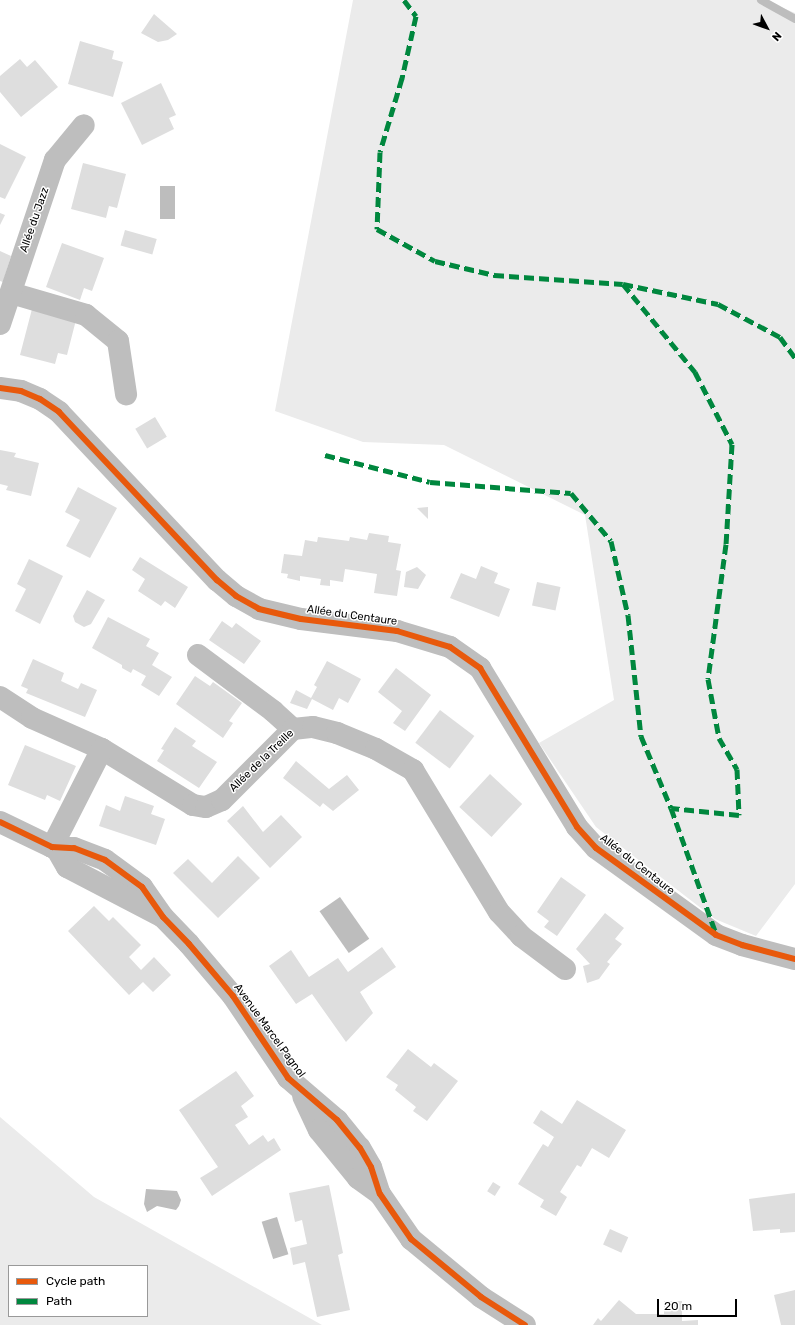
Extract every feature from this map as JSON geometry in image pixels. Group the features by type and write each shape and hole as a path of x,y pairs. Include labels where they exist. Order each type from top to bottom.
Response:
{"street":[{"name":"Allée du Jazz","path":"0,324 55,160 84,124"},
{"path":"11,293 86,315 118,341 126,394"},
{"name":"Allée du Centaure","path":"0,388 21,391 40,399 59,412 217,580 236,596 259,609 301,619 396,631 450,647 480,668 577,827 596,848 716,935 795,959"},
{"path":"198,655 273,711 293,729"},
{"name":"Allée de la Treille","path":"0,698 32,718 102,749 179,798 193,805 206,807 222,800 293,729 314,727 337,733 376,749 413,770 498,912 521,936 565,968"},
{"path":"54,847 102,749"},
{"name":"Avenue Marcel Pagnol","path":"0,822 54,847 74,848 105,860 142,887 163,917 210,968 284,1072 301,1091 337,1120 360,1148 371,1167 380,1194 411,1239 481,1296 525,1325"}],"shaded area":[{"path":"353,0 764,0 795,13 795,884 756,936 715,919 596,827 539,743 614,700 585,515 444,445 363,442 275,411"},
{"path":"160,186 175,186 175,219 160,219"},
{"path":"340,897 369,939 349,953 320,911"},
{"path":"0,1117 94,1197 322,1325 0,1325"},
{"path":"146,1189 177,1191 181,1200 179,1206 176,1210 157,1206 147,1212 144,1204"},
{"path":"277,1217 288,1254 273,1259 262,1222"}],"building":[{"path":"154,14 177,34 168,40 158,42 141,33"},
{"path":"80,41 114,51 112,59 123,62 113,97 68,84"},
{"path":"20,59 27,67 35,60 58,87 21,117 0,92 0,76"},
{"path":"161,83 176,115 169,118 174,129 142,145 121,103"},
{"path":"0,144 26,157 5,199 0,197"},
{"path":"83,163 126,174 117,208 109,206 106,218 71,209"},
{"path":"0,213 5,215 0,225"},
{"path":"125,230 157,239 152,254 121,245"},
{"path":"62,243 104,258 92,291 84,288 80,300 46,287"},
{"path":"0,251 11,256 3,282 0,281"},
{"path":"32,309 76,320 67,355 58,353 55,364 20,355"},
{"path":"155,417 167,437 147,449 135,429"},
{"path":"0,450 16,453 14,457 39,463 31,496 6,490 8,486 0,484"},
{"path":"78,487 117,508 90,558 66,546 80,520 65,512"},
{"path":"428,507 428,519 417,508"},
{"path":"369,533 389,536 388,542 401,544 396,570 401,571 397,596 374,593 377,574 345,569 343,582 330,580 330,586 320,585 321,579 300,576 300,581 287,578 288,574 281,573 284,554 302,556 305,540 317,542 318,537 349,541 350,537 367,540"},
{"path":"140,557 188,587 175,608 165,601 161,606 138,591 145,579 132,570"},
{"path":"29,559 63,576 40,624 15,611 26,589 17,584"},
{"path":"481,566 498,573 494,583 510,589 499,617 450,598 461,573 476,579"},
{"path":"417,567 426,575 418,589 404,587 406,572"},
{"path":"537,582 560,587 555,610 532,605"},
{"path":"87,590 105,600 91,624 84,627 75,622 73,616"},
{"path":"108,617 150,639 146,646 159,653 152,665 172,677 159,696 141,685 146,676 133,669 131,673 122,668 122,665 92,648"},
{"path":"222,621 232,628 236,623 261,641 244,664 209,640"},
{"path":"33,659 64,673 61,681 78,689 81,683 97,690 85,717 26,693 28,689 21,686"},
{"path":"327,661 361,679 348,703 339,698 333,710 312,699 307,709 290,703 296,690 311,698 317,687 314,685"},
{"path":"396,668 431,695 405,731 393,723 402,711 378,692"},
{"path":"195,676 210,686 213,682 242,703 229,721 233,723 223,738 176,704"},
{"path":"440,710 474,736 450,769 415,743"},
{"path":"175,727 196,741 192,746 217,762 199,788 157,761 164,750 161,749"},
{"path":"25,745 76,766 60,801 47,795 45,800 8,785"},
{"path":"296,761 329,789 347,775 359,790 333,811 323,803 320,807 283,778"},
{"path":"490,774 522,804 491,837 459,807"},
{"path":"125,796 154,806 151,814 165,819 156,845 99,826 106,805 120,811"},
{"path":"243,806 263,832 281,815 302,837 270,868 227,821"},
{"path":"238,856 260,878 218,918 173,873 188,859 212,883"},
{"path":"561,877 586,895 557,936 544,927 549,921 537,912"},
{"path":"94,906 109,921 113,917 141,945 129,957 141,970 154,957 171,975 153,992 143,982 129,995 68,931"},
{"path":"605,913 624,928 615,939 622,944 607,962 610,964 599,979 587,983 583,966 590,964 576,949"},
{"path":"382,947 396,967 360,992 373,1013 346,1042 312,994 296,1004 269,966 291,950 309,977 338,958 348,972"},
{"path":"408,1049 431,1067 434,1063 458,1081 427,1121 413,1111 416,1107 395,1090 398,1085 386,1077"},
{"path":"236,1071 254,1096 241,1106 248,1117 235,1125 249,1145 263,1135 268,1142 274,1138 281,1150 212,1196 200,1178 218,1167 179,1110"},
{"path":"577,1100 626,1130 609,1158 592,1148 581,1167 577,1165 560,1192 567,1197 556,1216 540,1207 544,1200 518,1184 543,1144 548,1147 554,1137 533,1123 541,1110 562,1124"},
{"path":"493,1182 501,1187 495,1196 487,1191"},
{"path":"329,1185 343,1253 338,1255 350,1310 317,1317 305,1262 293,1265 290,1248 307,1244 302,1220 295,1222 289,1193"},
{"path":"795,1193 795,1232 780,1233 780,1229 753,1231 749,1199"},
{"path":"610,1229 628,1237 621,1253 603,1245"},
{"path":"795,1290 795,1325 781,1325 774,1295"},
{"path":"619,1300 636,1314 664,1314 664,1301 682,1301 682,1321 698,1320 698,1325 593,1325 598,1318 601,1321"}],"waterway":[{"path":"761,0 795,19"}],"marked path":[{"path":"404,0 416,16 402,78 380,152 377,229 435,261 494,275 623,284 718,304 780,337 795,358"},
{"path":"623,284 695,372 732,444 726,544 708,679 719,738 737,769 739,815 671,808 716,934"},
{"path":"325,455 430,482 571,493 611,541 628,615 641,736 671,808"}],"cycle path":[{"path":"0,388 21,391 40,399 59,412 217,580 236,596 259,609 301,619 397,631 450,647 480,668 577,827 596,848 716,935 742,945 795,959"},
{"path":"0,822 52,847 74,848 105,860 142,887 163,917 189,944 233,996 288,1078 337,1120 360,1148 371,1167 380,1194 411,1239 481,1297 525,1325"}]}
